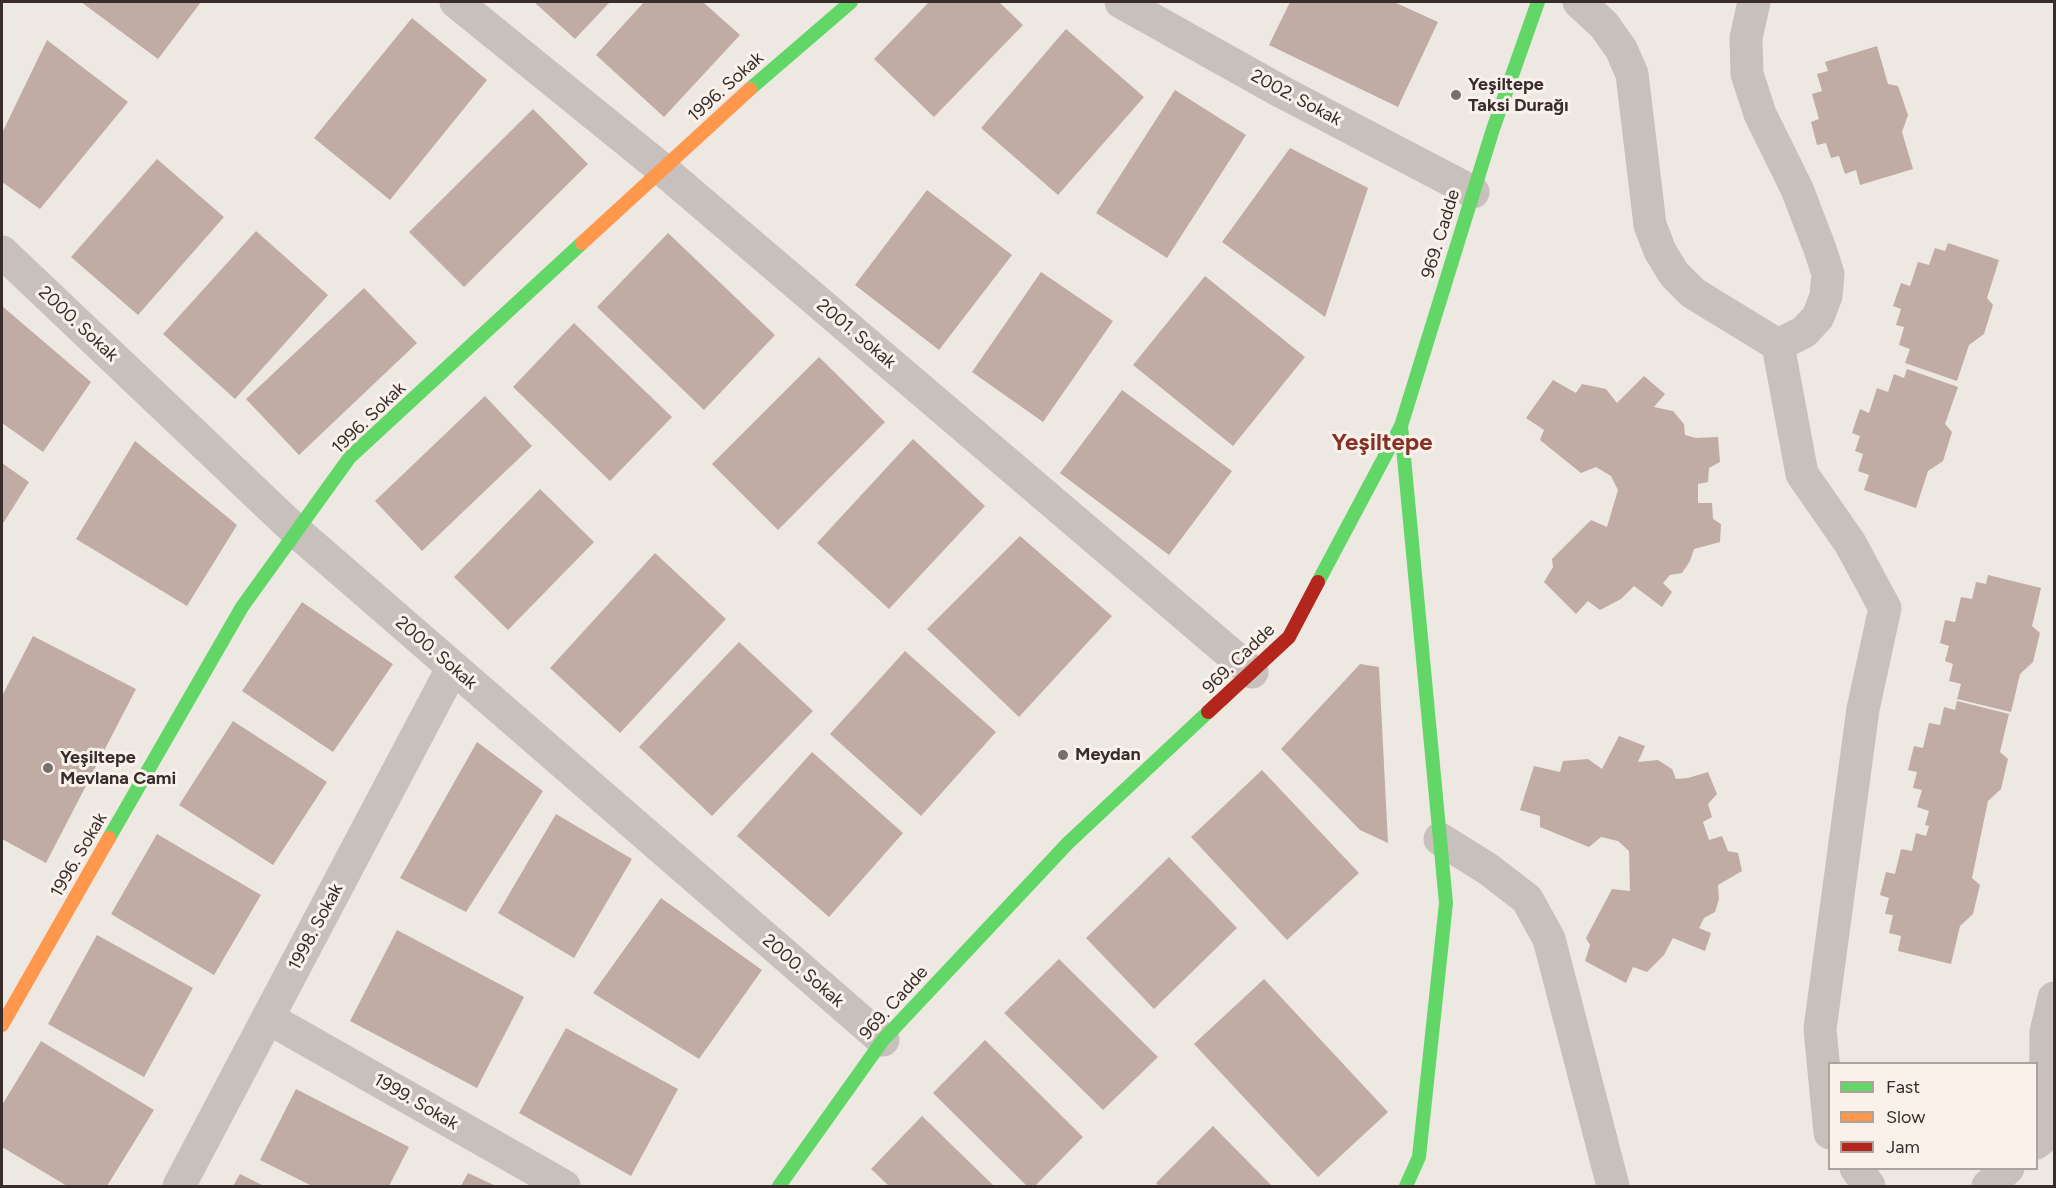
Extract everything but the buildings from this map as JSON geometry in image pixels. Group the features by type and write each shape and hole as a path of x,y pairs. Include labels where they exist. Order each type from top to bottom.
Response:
{"street":[{"name":"2001. Sokak","path":"456,2 662,169 1252,672"},
{"name":"1996. Sokak","path":"2,1025 242,607 350,457 763,77 851,2"},
{"name":"2002. Sokak","path":"1121,2 1282,92 1473,192"},
{"name":"969. Cadde","path":"779,1186 883,1040 1068,843 1289,637 1401,426 1493,129 1538,2"},
{"path":"1579,2 1604,25 1621,49 1632,74 1650,225 1660,251 1674,274 1693,293 1778,345 1802,474 1850,543 1885,608 1863,709 1820,1029 1828,1112"},
{"path":"1754,2 1746,38 1747,74 1760,114 1797,189 1828,274 1826,297 1818,317 1804,332 1778,345"},
{"name":"2000. Sokak","path":"2,252 297,532 883,1040"},
{"path":"1401,426 1446,903 1419,1157 1406,1186"},
{"name":"1998. Sokak","path":"179,1186 453,667"},
{"path":"1440,839 1488,869 1527,899 1549,939 1613,1186"},
{"path":"2038,1142 2045,1136 2046,1032 2055,998"},
{"name":"1999. Sokak","path":"268,1018 564,1186"},
{"path":"1857,1170 1869,1186"},
{"path":"1988,1186 2006,1170"}],"traffic: fast":[{"path":"750,89 851,2"},
{"path":"1318,582 1401,426 1493,129 1538,2"},
{"path":"109,838 242,607 350,457 582,243"},
{"path":"1401,426 1446,903 1419,1157 1406,1186"},
{"path":"779,1186 883,1040 1068,843 1208,712"}],"traffic: slow":[{"path":"582,243 750,89"},
{"path":"2,1025 109,838"}],"traffic: jam":[{"path":"1208,712 1289,637 1318,582"}],"place":[{"name":"Yeşiltepe Taksi Durağı","path":"1456,95"},
{"name":"Meydan","path":"1063,755"},
{"name":"Yeşiltepe Mevlana Cami","path":"48,768"}],"district":[{"name":"Yeşiltepe","path":"1382,443"}]}
